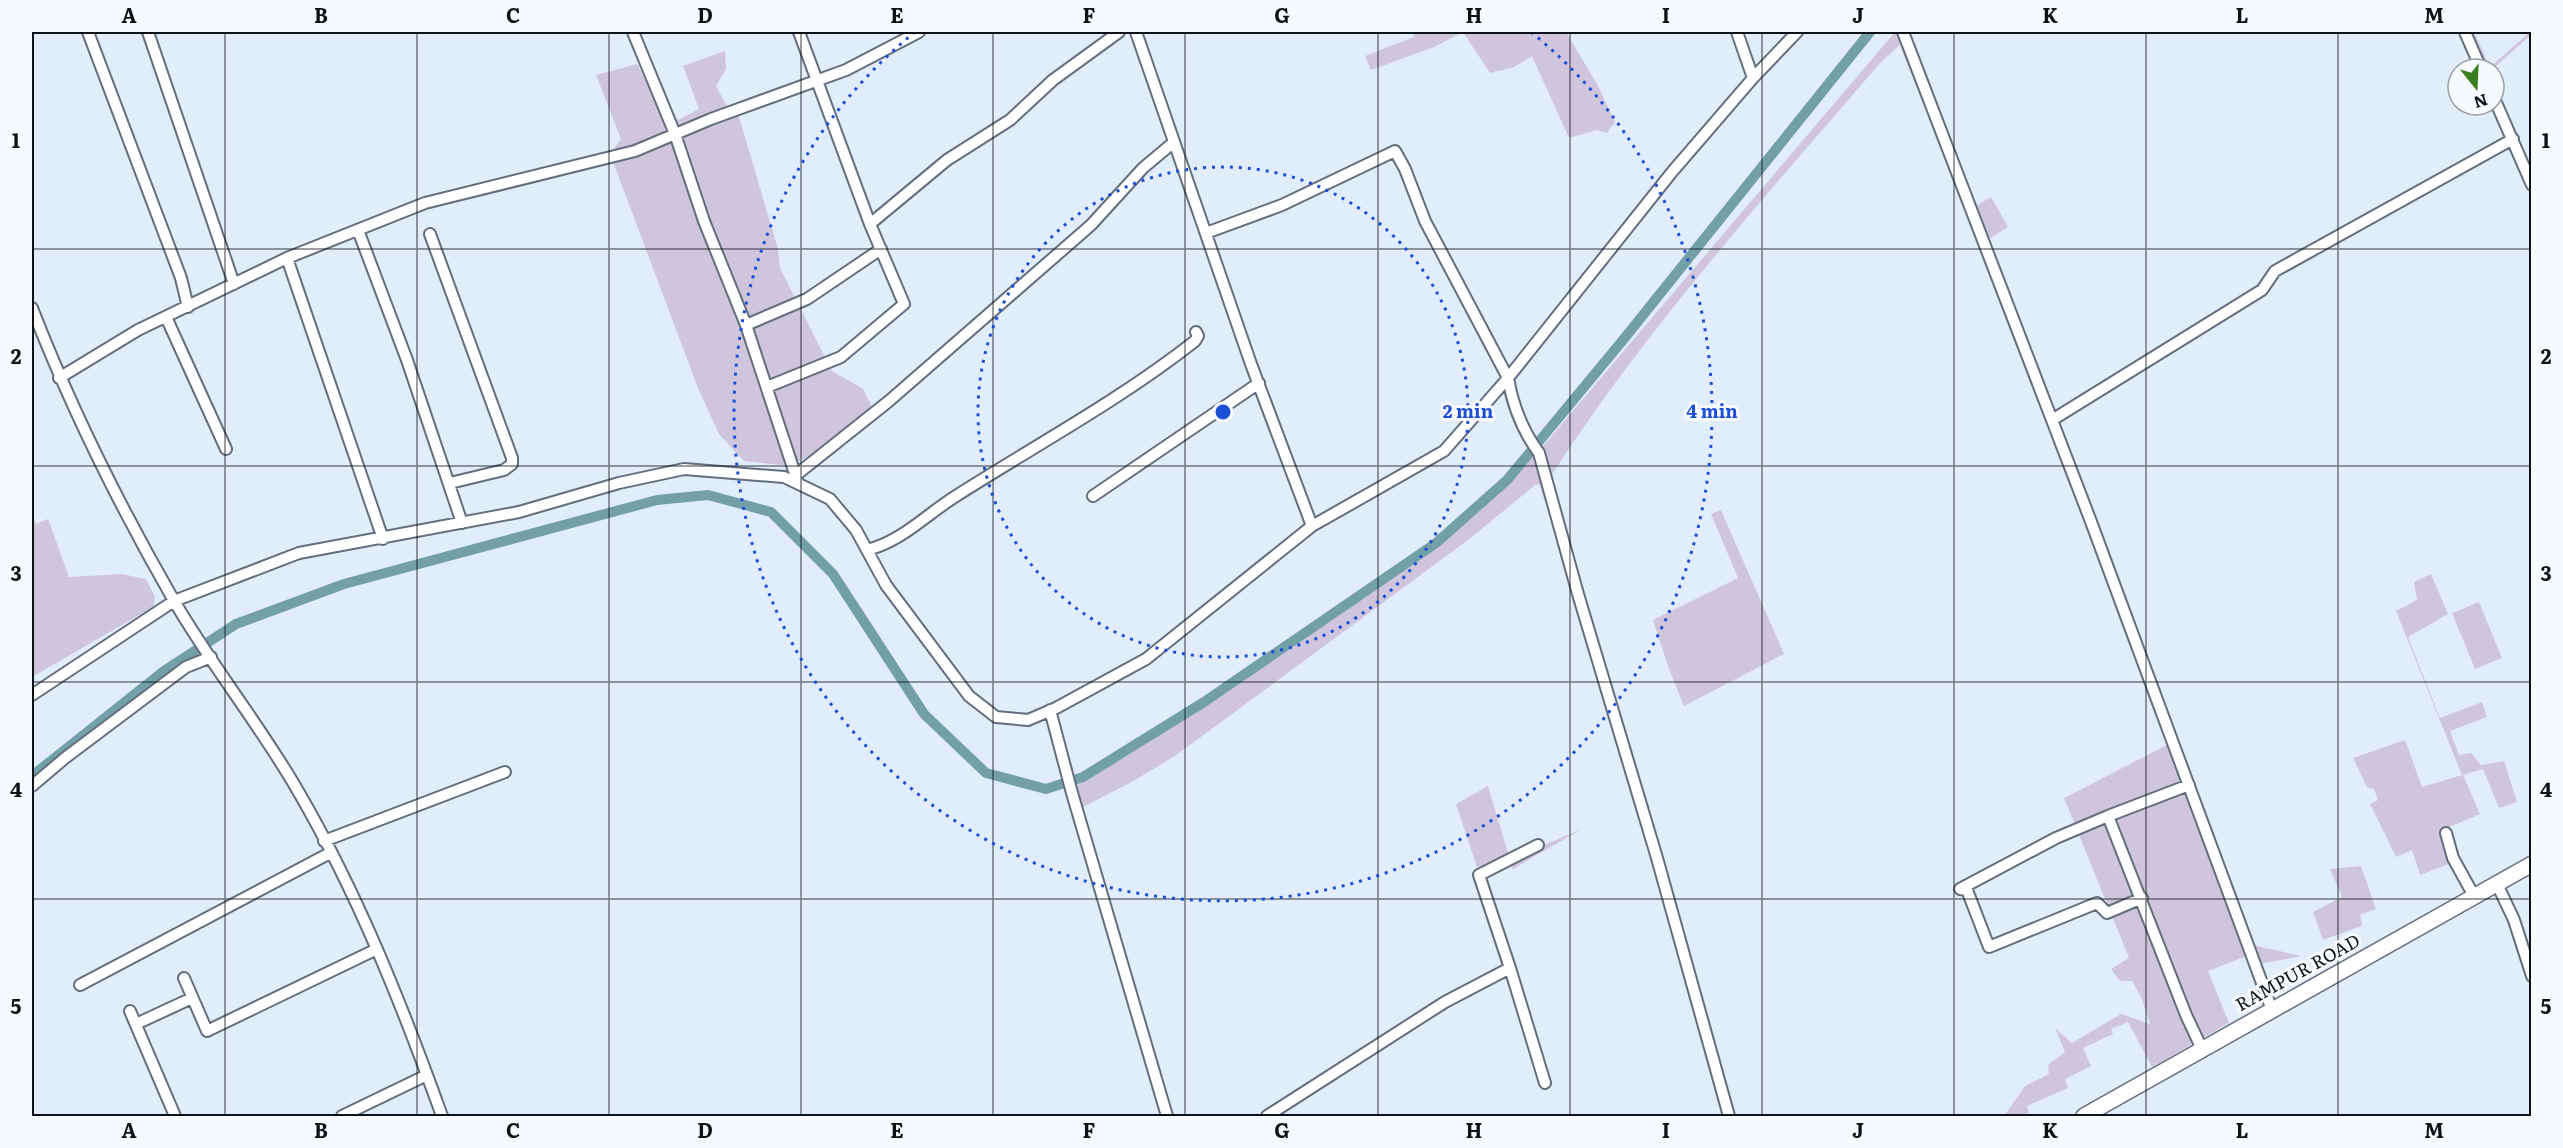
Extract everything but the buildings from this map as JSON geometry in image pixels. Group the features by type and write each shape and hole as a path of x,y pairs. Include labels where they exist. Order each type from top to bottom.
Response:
{"main road":[{"name":"RAMPUR ROAD","path":"2084,1116 2532,864"}],"street":[{"path":"88,32 181,278 188,307"},
{"path":"148,32 234,284"},
{"path":"633,32 675,134 704,221 746,325 797,479"},
{"path":"767,387 841,357 904,304 870,224 799,32"},
{"path":"59,378 138,330 287,258 425,203 635,151 846,70 919,32"},
{"path":"870,224 947,160 1010,120 1053,80 1119,32"},
{"path":"1136,32 1258,383 1312,526"},
{"path":"1737,32 1753,78"},
{"path":"32,695 174,601 299,553 519,512 619,483 684,469 797,479 830,499 856,530 886,585 969,696 996,717 1028,720 1146,659 1312,526 1444,451 1508,378 1672,172 1753,78 1797,32"},
{"path":"1903,32 2052,420 2272,1010"},
{"path":"2465,32 2476,57"},
{"path":"2503,117 2532,184"},
{"path":"2052,420 2262,290 2275,271 2513,139"},
{"path":"797,479 1091,225 1143,168 1174,142"},
{"path":"1206,233 1282,205 1395,151 1405,169 1425,221 1508,378 1512,404 1525,434 1539,453 1578,594 1657,858 1729,1116"},
{"path":"358,230 450,483 462,524"},
{"path":"429,234 512,458 512,464 504,470 450,483"},
{"path":"746,325 807,298 880,249"},
{"path":"287,258 383,539"},
{"path":"32,308 59,378 87,438 174,601 282,765 324,841 377,949 442,1116"},
{"path":"166,317 226,449"},
{"path":"867,550 884,546 953,497 1108,403 1195,341 1198,336 1196,332"},
{"path":"1093,496 1258,383"},
{"path":"32,786 65,758 186,667 209,655"},
{"path":"1050,710 1072,793 1167,1116"},
{"path":"324,841 505,772"},
{"path":"2142,898 2107,913 2097,903 1989,946 1967,890 1960,889 2056,838 2189,785"},
{"path":"2108,816 2142,898 2179,998 2202,1049"},
{"path":"2446,833 2453,858 2474,896"},
{"path":"1538,845 1479,875 1545,1083"},
{"path":"80,985 330,853"},
{"path":"2497,884 2514,920 2532,976"},
{"path":"184,978 210,1035 377,949"},
{"path":"1267,1116 1445,1002 1510,968"},
{"path":"136,1024 192,998"},
{"path":"130,1011 175,1116"},
{"path":"342,1116 427,1075"}],"shaded area":[{"path":"1413,32 1463,32 1434,47 1371,70 1365,56 1414,37"},
{"path":"1463,32 1566,32 1597,84 1615,122 1607,133 1597,130 1569,138 1532,56 1514,67 1490,73"},
{"path":"1895,32 1899,32 1926,111 1900,45 1881,62 1709,263 1627,367 1551,476 1543,446"},
{"path":"2468,32 2474,32 2485,57 2479,57"},
{"path":"2530,32 2532,34 2506,57 2501,57"},
{"path":"725,51 726,69 716,86 725,103 739,117 778,249 780,268 832,371 863,389 874,411 859,430 790,466 744,461 719,434 698,388 610,154 621,139 596,75 637,64 668,125 699,109 683,66"},
{"path":"1991,197 2008,227 1989,239 1976,206"},
{"path":"1535,453 1549,512 1539,484 1535,485 1472,537 1175,756 1083,807 1076,786 1206,706 1438,547 1508,484"},
{"path":"1721,510 1784,654 1684,706 1653,620 1738,578 1711,514"},
{"path":"32,515 36,524 48,519 69,577 122,574 146,579 155,597 153,607 32,677"},
{"path":"2431,574 2448,614 2408,637 2440,718 2482,702 2487,717 2450,731 2459,755 2471,753 2481,765 2504,761 2517,802 2499,808 2483,769 2463,775 2480,814 2440,831 2449,864 2420,875 2412,850 2396,857 2370,804 2378,800 2374,789 2367,787 2353,758 2405,740 2422,787 2462,775 2396,611 2417,600 2414,582"},
{"path":"2479,602 2502,658 2475,669 2452,613"},
{"path":"2169,744 2247,956 2208,971 2229,1023 2152,1067 2128,1022 2111,1029 2113,1034 2083,1048 2091,1066 2065,1079 2068,1088 2027,1106 2029,1113 2022,1116 2004,1116 2025,1086 2049,1074 2048,1065 2065,1052 2055,1028 2072,1043 2121,1014 2150,1024 2141,997 2132,981 2120,981 2111,969 2129,958 2064,798"},
{"path":"1488,786 1510,859 1582,829 1513,869 1509,859 1477,867 1456,804"},
{"path":"2361,866 2376,909 2360,915 2362,926 2323,940 2313,912 2342,897 2330,869"},
{"path":"2253,945 2301,956 2260,964"}],"waterway":[{"path":"32,776 164,671 236,624 344,584 657,500 708,495 771,512 833,574 924,714 986,773 1046,789 1083,777 1204,702 1436,543 1507,480 1623,340 1870,32"}]}
